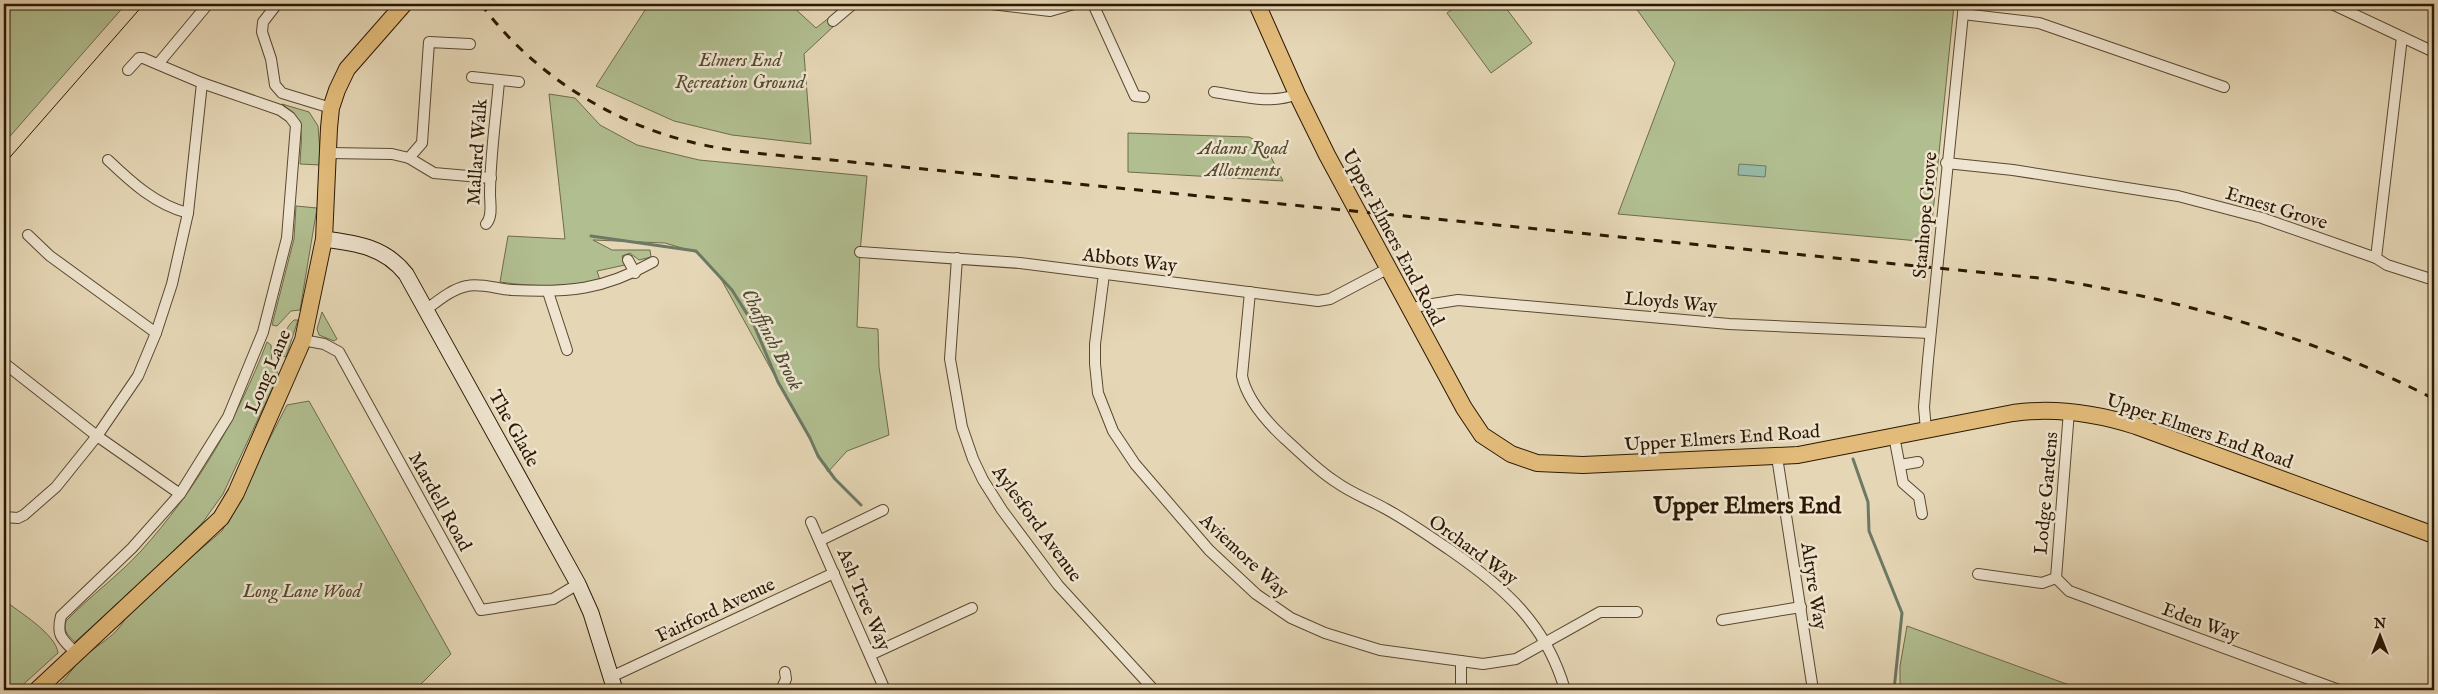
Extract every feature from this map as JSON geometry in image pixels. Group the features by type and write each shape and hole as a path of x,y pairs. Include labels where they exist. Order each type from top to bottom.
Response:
{"main road":[{"name":"Long Lane","path":"36,690 221,518 236,493 304,340 324,239 331,108 337,90 347,69 404,4"},
{"name":"Upper Elmers End Road","path":"1257,4 1297,94 1387,269 1477,429 1496,446 1520,458 1546,464 1596,465 1777,457 1817,452 2023,411 2069,411 2099,416 2136,426 2434,535"}],"street":[{"path":"158,64 208,4"},
{"path":"278,4 263,22 262,32 272,59 275,85 282,93 331,108"},
{"path":"833,21 853,4"},
{"path":"991,4 1050,11 1074,4"},
{"path":"1093,4 1135,96 1144,97"},
{"path":"2332,4 2434,52"},
{"path":"1963,9 2039,23 2224,87"},
{"name":"Stanhope Grove","path":"1926,430 1924,407 1930,333 1963,9"},
{"path":"2376,258 2402,37"},
{"path":"409,158 422,143 430,42 470,44"},
{"path":"76,653 61,638 58,628 61,616 132,548 180,494 228,417 263,332 287,238 296,137 296,125 290,117 280,110 202,83 139,58 128,70"},
{"name":"Mallard Walk","path":"472,77 519,82"},
{"name":"Mallard Walk","path":"486,224 489,221 491,201 491,178 499,81"},
{"path":"4,517 18,518 29,512 72,469 138,376 156,333 172,282 188,213 202,83"},
{"path":"1214,92 1272,100 1284,99 1297,94"},
{"path":"329,154 392,154 409,158 434,173 491,178"},
{"path":"108,160 136,186 173,209 188,213"},
{"name":"Ernest Grove","path":"1946,164 2013,170 2178,196 2262,218 2376,258 2387,265 2434,280"},
{"path":"28,235 50,256 156,333"},
{"name":"The Glade","path":"324,239 368,247 392,259 406,274 578,584 592,613 613,683"},
{"name":"Abbots Way","path":"860,252 1050,266 1324,301 1387,269"},
{"name":"Aylesford Avenue","path":"957,258 950,359 962,427 973,459 983,480 1002,510 1058,585 1154,690"},
{"path":"628,260 635,273"},
{"path":"427,309 449,294 470,285 548,292 596,287 635,273 653,262"},
{"name":"Aviemore Way","path":"1104,274 1095,364 1098,393 1113,431 1135,464 1193,532 1256,594 1302,624 1353,644 1380,650 1483,664 1502,663 1516,659 1600,612 1637,612"},
{"path":"548,292 567,350"},
{"name":"Orchard Way","path":"1250,292 1242,368 1244,382 1248,393 1274,428 1336,483 1375,503 1415,527 1492,580 1521,608 1545,642 1565,690"},
{"name":"Lloyds Way","path":"1410,310 1420,306 1458,300 1729,324 1930,333"},
{"name":"Mardell Road","path":"304,340 324,344 339,352 481,610 560,596 578,584"},
{"path":"4,363 97,436 180,494"},
{"name":"Lodge Gardens","path":"2056,578 2069,411"},
{"path":"1894,436 1903,483 1919,497 1922,514"},
{"name":"Altyre Way","path":"1777,457 1813,690"},
{"path":"1900,465 1918,462"},
{"path":"821,540 883,510"},
{"name":"Ash Tree Way","path":"812,522 886,690"},
{"name":"Fairford Avenue","path":"613,683 834,573"},
{"path":"1978,574 2042,582 2056,578"},
{"name":"Eden Way","path":"2056,578 2069,591 2339,690"},
{"path":"1722,620 1801,607"},
{"path":"870,655 972,608"},
{"path":"1461,661 1461,690"},
{"path":"781,690 786,679 785,672"}],"green space":[{"path":"4,4 126,4 4,143"},
{"name":"Elmers End Recreation Ground","path":"649,4 790,4 816,28 830,17 836,24 804,54 811,144 732,135 674,121 596,86"},
{"path":"1460,4 1503,4 1532,43 1491,73 1447,13"},
{"path":"1633,4 1954,5 1930,242 1618,214 1675,63"},
{"path":"549,94 575,98 600,125 637,145 699,160 867,176 860,252 857,327 878,329 879,367 889,435 847,451 828,472 721,279 699,253 665,243 593,240 612,250 650,250 651,257 639,260 630,253 622,256 625,265 597,271 600,280 550,286 500,282 508,236 565,239"},
{"path":"282,104 309,112 318,126 321,165 300,164 301,130 296,117"},
{"name":"Adams Road Allotments","path":"1128,133 1249,137 1265,145 1283,181 1128,172"},
{"path":"296,206 317,208 300,310 291,311 277,326 272,325 294,239"},
{"path":"322,312 337,339 334,341 319,335 317,329"},
{"path":"294,320 298,320 286,357 282,356 284,336 287,328"},
{"path":"267,342 271,345 272,366 279,374 223,494 203,522 152,572 75,642 67,633 65,628 66,621 141,551 180,503 214,452 229,425 256,370"},
{"name":"Long Lane Wood","path":"309,401 451,654 415,690 51,690 66,678 84,657 115,632 129,610 222,531 287,405"},
{"path":"4,600 44,631 51,638 58,653 17,690 4,690"},
{"path":"1907,626 2083,690 1900,690 1900,666"}],"shaded area":[{"path":"1739,164 1766,166 1765,177 1738,175"}],"waterway":[{"name":"Chaffinch Brook","path":"591,236 696,251 732,290 754,325 778,382 810,438 818,456 835,479 861,505"},
{"path":"1853,459 1868,502 1869,531 1902,613 1894,690"}],"tram line":[{"path":"4,164 144,4"}],"railway":[{"path":"481,4 502,30 526,54 552,76 580,95 640,126 704,145 736,151 2049,279 2148,297 2246,323 2342,357 2434,399"}],"district":[{"name":"Upper Elmers End","path":"1747,505"}]}
